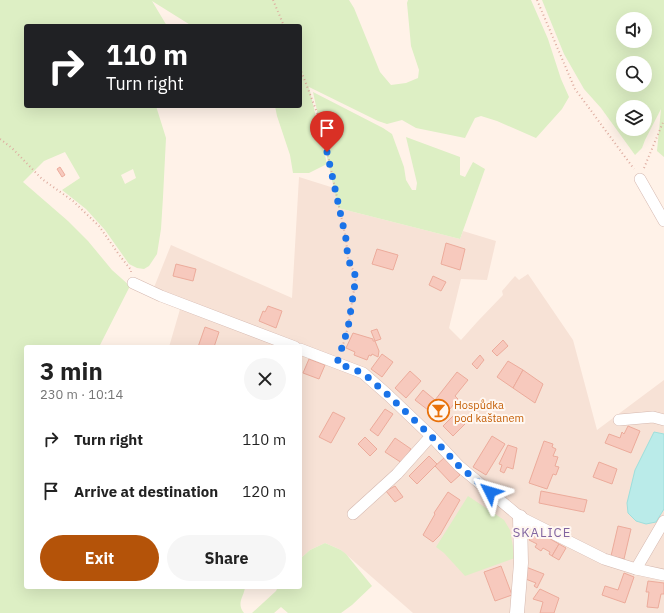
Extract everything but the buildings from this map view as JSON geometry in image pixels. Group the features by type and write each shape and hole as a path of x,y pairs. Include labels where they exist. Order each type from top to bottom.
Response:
{"street":[{"path":"640,178 664,221"},
{"path":"133,283 161,296 290,345"},
{"path":"302,350 363,373 431,436 459,466 520,517 604,559 664,576"},
{"path":"619,420 653,417 664,420"},
{"path":"353,514 397,474 431,436"},
{"path":"518,613 521,563 520,517"},
{"path":"636,569 664,521"}],"path":[{"path":"274,0 283,24"},
{"path":"537,0 575,89 640,178"},
{"path":"302,73 321,123 346,239 348,259 356,277 348,328 337,363"},
{"path":"640,178 664,120"},
{"path":"0,138 12,148 42,179 73,201 99,226 131,270 133,283"}],"shaded area":[{"path":"299,177 334,188 338,208 460,239 463,231 496,241 487,280 461,279 449,328 461,340 503,295 502,291 515,276 519,280 528,274 573,340 597,430 664,380 664,613 413,613 341,550 325,543 310,550 302,557 302,345 170,345 183,299 153,290 171,245 292,298"}],"green space":[{"path":"0,0 349,0 354,8 380,72 391,85 406,83 418,78 419,70 411,46 408,0 531,0 548,39 561,79 569,97 562,109 536,138 497,121 481,116 475,118 465,138 416,128 402,120 387,124 309,87 327,164 309,173 293,173 290,155 275,108 302,108 302,24 189,24 152,1 166,24 24,24 24,108 157,108 166,138 161,229 157,254 149,266 144,269 137,268 129,264 105,230 86,209 62,190 80,178 65,152 44,161 23,182 68,221 88,241 112,270 130,286 100,345 24,345 24,589 244,589 241,600 241,606 244,613 0,613","holes":["133,169 136,178 125,184 121,175"]},
{"path":"542,0 664,0 664,157 657,151 661,109 652,126 652,100 616,100 616,129 601,108 584,89 564,54"},
{"path":"313,92 392,134 404,167 406,180 412,190 416,190 417,183 406,137 460,157 460,175 465,177 473,162 485,169 460,239 338,208"},
{"path":"621,136 647,136 642,148 635,155"},
{"path":"468,496 504,520 510,530 515,558 465,576 444,553 436,547"},
{"path":"325,543 341,550 372,586 341,613 288,613 281,607 274,613 252,613 277,589 302,589 302,557 310,550"}],"water":[{"path":"654,432 664,434 664,509 656,522 646,524 636,521 628,513 627,503 635,470"}],"place":[{"name":"Hospůdka pod kaštanem","path":"438,411"}],"district":[{"name":"SKALICE","path":"542,532"}],"route":[{"path":"327,152 346,239 348,259 356,277 348,328 337,363 363,373 431,436 459,466 490,492"}]}
